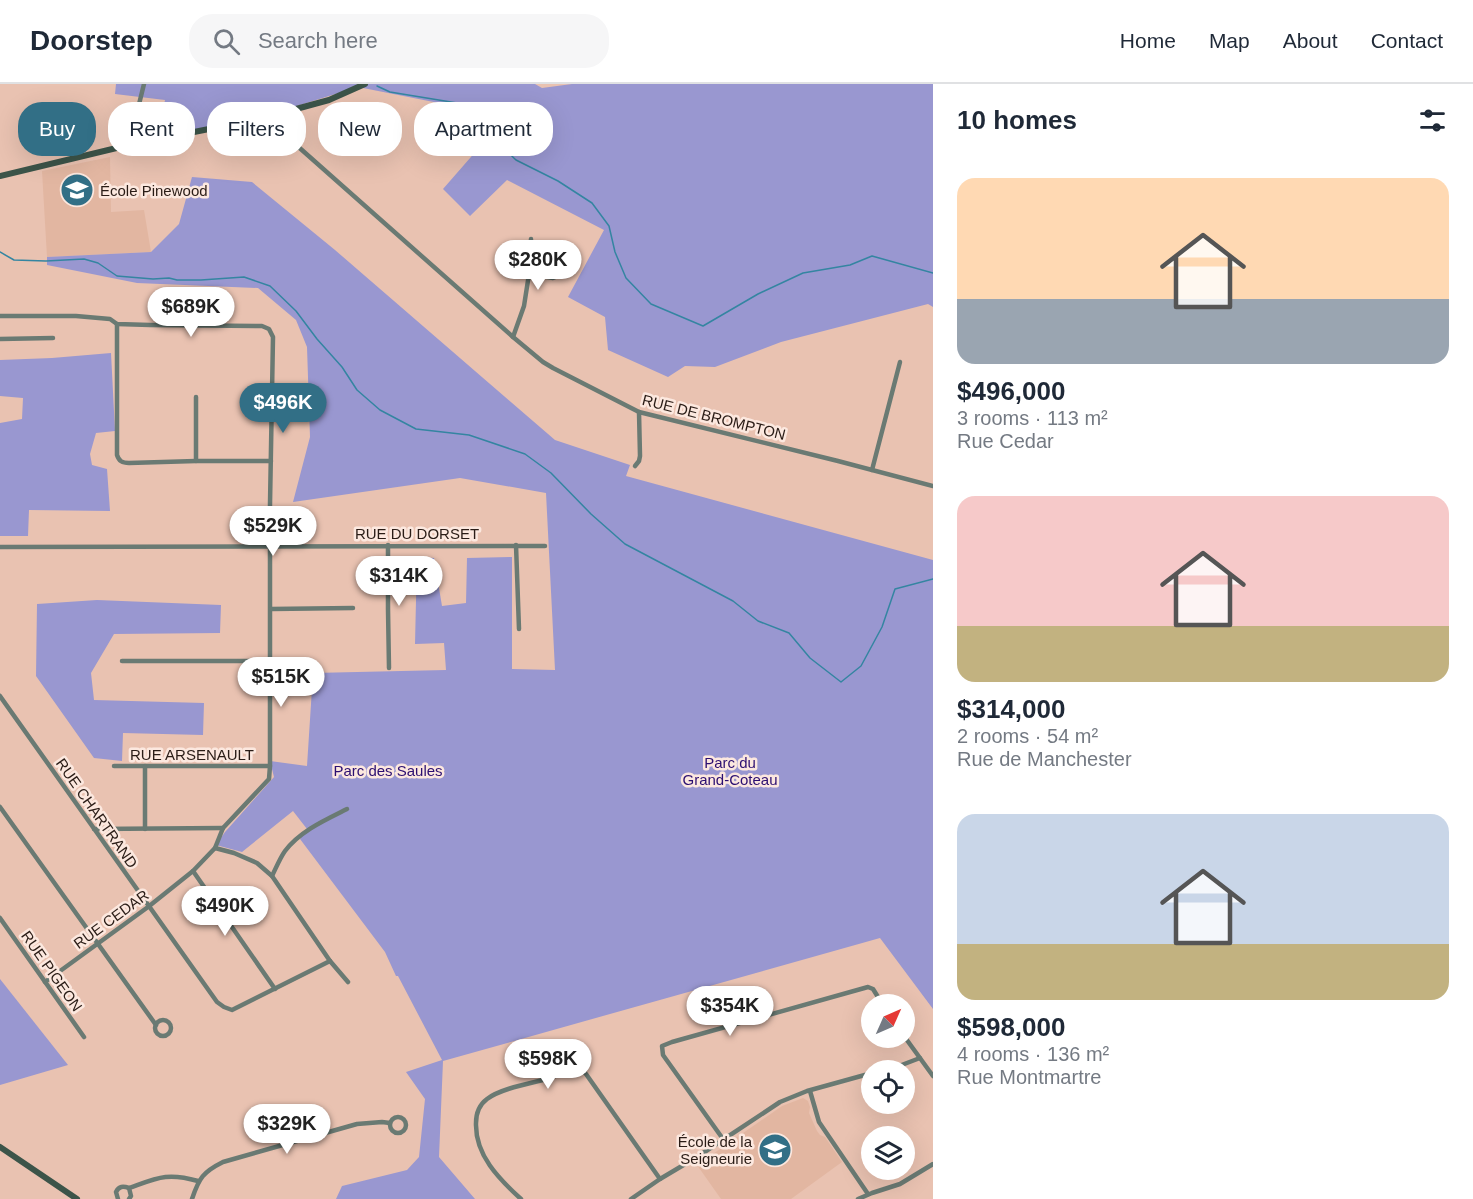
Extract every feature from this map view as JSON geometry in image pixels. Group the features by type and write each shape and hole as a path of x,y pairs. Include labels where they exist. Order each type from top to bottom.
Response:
{"street":[{"path":"140,102 144,84"},
{"path":"306,106 329,100 365,84"},
{"path":"0,176 108,149"},
{"name":"RUE DE BROMPTON","path":"306,155 513,337 553,368 639,412 933,486"},
{"path":"513,337 524,306 531,239"},
{"path":"529,274 553,279 558,276"},
{"path":"0,316 76,316 110,319 117,324 117,446 118,459 121,462 271,461"},
{"name":"RUE CEDAR","path":"45,982 193,871 215,848 223,828 269,779 273,337 269,329 262,326 117,324"},
{"path":"0,339 53,338"},
{"path":"873,470 900,362"},
{"path":"196,398 196,461"},
{"path":"635,466 640,456 639,412"},
{"path":"516,545 519,629"},
{"path":"388,546 389,668"},
{"name":"RUE DU DORSET","path":"0,547 545,546"},
{"path":"271,609 353,608"},
{"path":"122,661 270,661"},
{"name":"RUE CHARTRAND","path":"0,696 217,1002 232,1010 275,989"},
{"name":"RUE ARSENAULT","path":"114,766 270,766"},
{"path":"144,766 145,829"},
{"path":"0,807 156,1025"},
{"path":"272,876 285,850 314,826 347,809"},
{"path":"94,829 223,828"},
{"path":"215,848 257,862 272,876 330,960 348,982"},
{"path":"193,871 275,989 330,960"},
{"name":"RUE PIGEON","path":"0,918 84,1037"},
{"path":"723,1139 663,1055 662,1046 868,987 876,994"},
{"path":"913,1048 933,1077"},
{"path":"915,1060 920,1058"},
{"path":"521,1199 500,1178 485,1158 475,1131 476,1116 481,1104 493,1095 579,1070 586,1074 660,1179"},
{"path":"631,1199 780,1102 861,1076"},
{"path":"810,1091 819,1122 868,1194"},
{"path":"192,1199 198,1181 213,1167 231,1159 357,1124 390,1123"},
{"path":"0,1147 77,1199"},
{"path":"858,1199 900,1184 933,1164"},
{"path":"118,1199 116,1194 119,1188 129,1188 167,1176 198,1181"},
{"path":"129,1188 132,1196 129,1199"}],"shaded area":[{"name":"École Pinewood","path":"110,157 111,212 144,210 151,252 47,257 42,171"},
{"name":"École de la Seigneurie","path":"803,1098 808,1101 809,1113 817,1131 825,1137 842,1162 791,1199 721,1199 697,1165 782,1106"}],"green space":[{"path":"116,84 535,84 542,88 572,84 933,84 933,307 928,304 781,342 715,367 685,366 668,377 608,350 605,317 568,297 604,230 507,180 470,216 443,189 472,156 553,156 553,102 434,102 358,87 306,103 207,102 207,127 195,129 195,102 165,102 165,100 115,94"},
{"name":"Parc du Grand-Coteau","path":"192,177 252,182 335,250 555,440 630,465 626,476 933,560 933,1009 880,938 443,1061 439,1157 475,1199 336,1199 342,1186 407,1170 419,1157 425,1099 406,1072 442,1060 385,952 300,839 307,829 293,811 242,852 216,845 274,777 270,761 307,766 313,673 446,670 444,643 415,644 417,557 434,558 442,606 466,603 467,558 512,557 512,669 555,670 546,493 460,478 293,502 310,437 307,347 296,320 258,288 137,283 47,265 47,257 151,252 179,224"},
{"path":"111,353 115,431 96,433 90,454 92,465 107,469 110,511 29,510 28,536 0,536 0,423 22,419 23,398 0,396 0,360"},
{"path":"97,600 221,605 220,633 114,634 91,673 94,700 204,703 203,735 123,733 122,761 94,758 36,676 37,604"},
{"path":"0,979 68,1065 0,1085"}],"waterway":[{"path":"377,86 390,92 457,103 516,160 558,181 592,203 609,226 615,252 626,278 651,304 703,326 758,294 803,273 850,265 872,256 933,273"},
{"path":"0,252 14,260 84,259 98,263 117,276 177,280 244,277 270,286 296,311 342,367 357,390 380,410 416,429 469,435 525,454 551,473 591,514 625,544 733,601 758,621 789,633 810,658 841,682 861,666 882,627 895,589 933,579"}],"place":[{"name":"École Pinewood","path":"77,190"},
{"name":"École de la Seigneurie","path":"775,1150"}],"park label":[{"name":"Parc des Saules","path":"388,770"}]}
